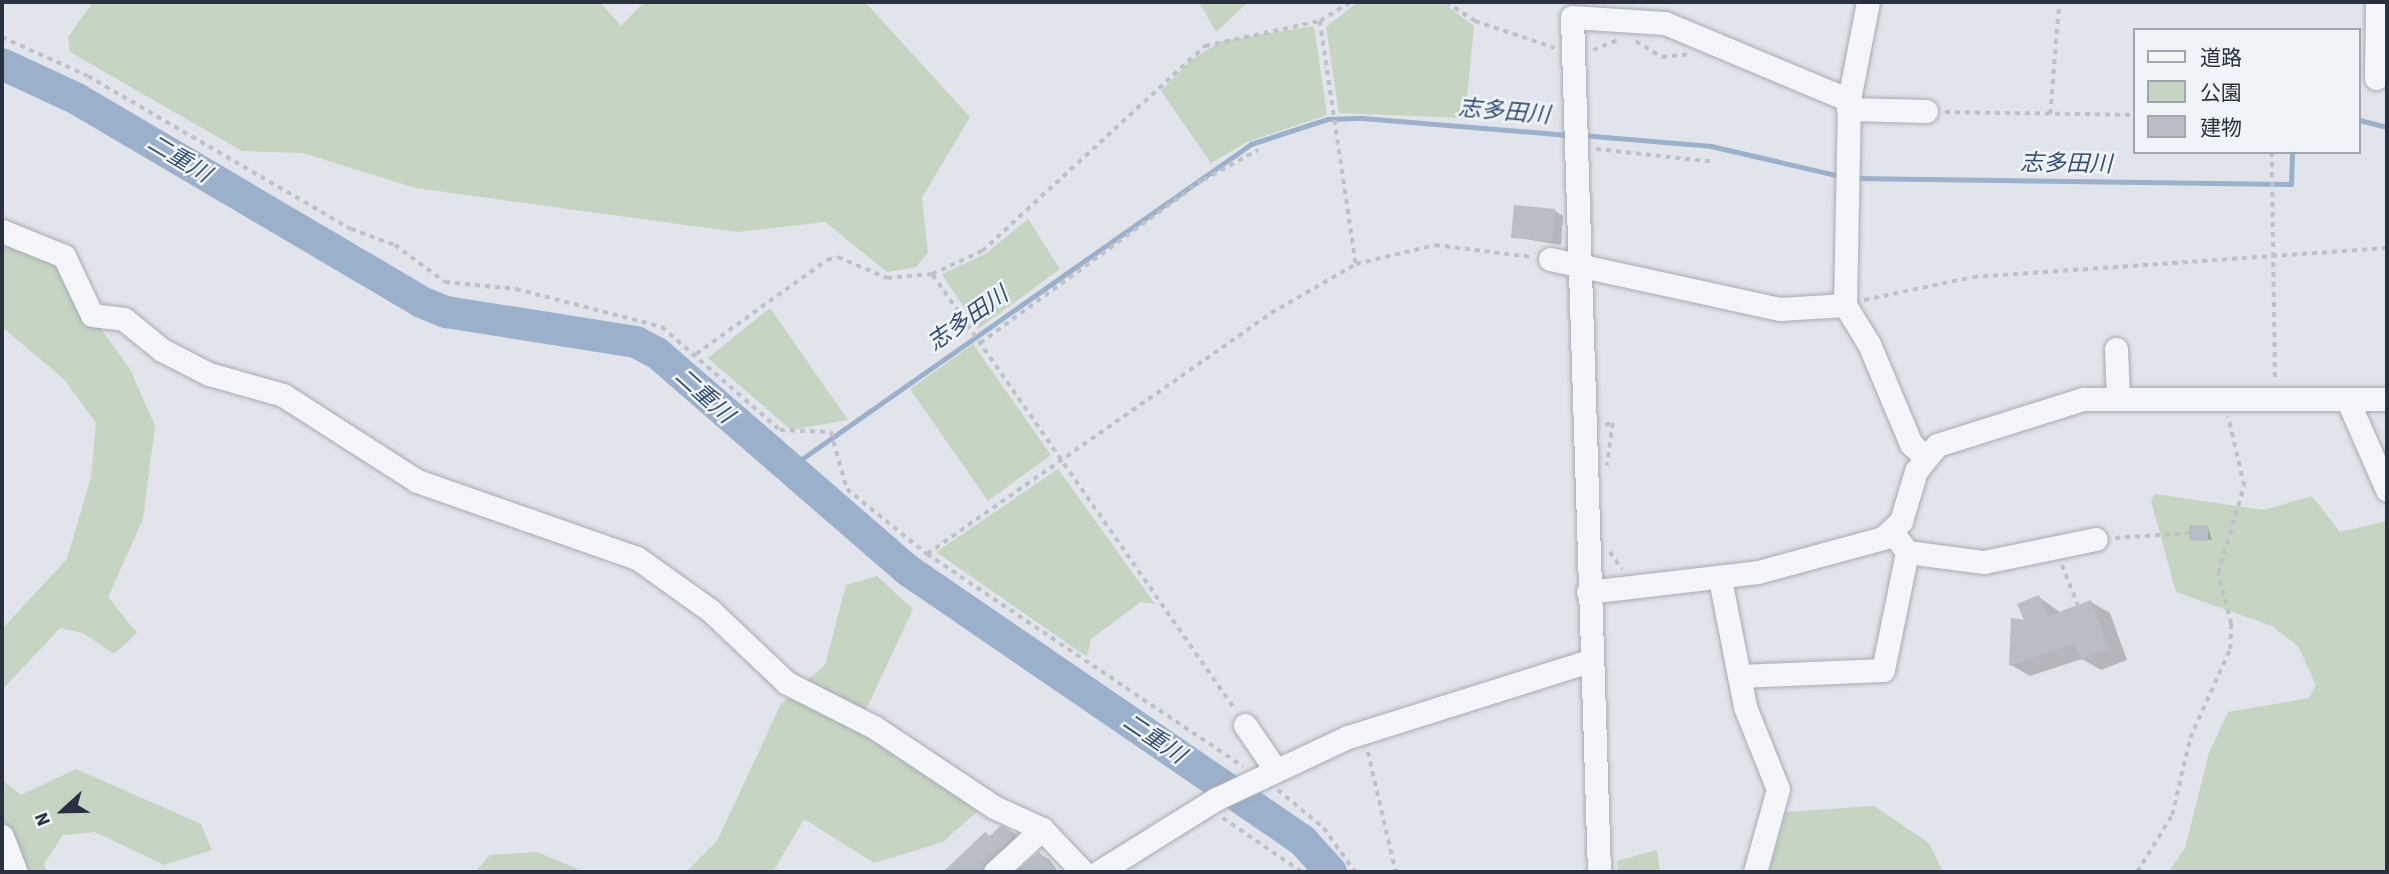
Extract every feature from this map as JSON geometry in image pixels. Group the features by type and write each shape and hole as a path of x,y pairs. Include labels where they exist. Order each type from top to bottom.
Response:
{"street":[{"path":"1868,2 1848,104 1845,304 1869,344 1911,444 1925,456"},
{"path":"2374,78 2377,2"},
{"path":"1598,872 1590,661 1594,592 1572,9 1631,16 1710,38 1848,104 1926,111"},
{"path":"2,231 64,256 92,315 124,319 162,351 209,374 283,395 417,481 637,558 711,611 787,683 874,727 994,807 1042,829 1083,872"},
{"path":"1550,259 1780,309 1845,304"},
{"path":"2116,349 2118,397"},
{"path":"1594,592 1720,579 1824,557 1893,533 1925,456 1959,436 2084,399 2225,395 2275,401 2387,399"},
{"path":"2348,401 2387,490"},
{"path":"1893,533 1907,552 1984,562 2096,539"},
{"path":"1739,676 1883,670 1907,552"},
{"path":"1720,579 1739,676 1777,789 1755,872"},
{"path":"1100,872 1210,803 1262,776 1364,732 1590,661"},
{"path":"1245,724 1262,776"},
{"path":"995,872 1042,829"},
{"path":"2,836 16,872"}],"path":[{"path":"696,354 827,260 838,257 887,278 933,274 982,251 1205,46 1320,21 1350,2"},
{"path":"1446,2 1475,21 1574,53 1628,38 1672,59 1691,54 1710,38"},
{"path":"2050,114 2059,2"},
{"path":"1320,21 1356,264"},
{"path":"2,37 88,76 351,229 395,245 445,282 516,289 541,300 630,314 662,327 780,430 831,432 837,440 838,469 847,489 927,554 1262,776 1324,828 1355,872"},
{"path":"1926,111 2134,115"},
{"path":"1576,137 1716,162"},
{"path":"980,343 1203,180 1258,150"},
{"path":"2272,154 2275,401"},
{"path":"927,554 1271,313 1356,264 1435,245 1550,259"},
{"path":"1845,304 1973,277 2387,248"},
{"path":"933,274 1245,724"},
{"path":"2137,872 2172,815 2190,738 2230,649 2231,624 2218,573 2244,485 2225,395"},
{"path":"1596,427 1613,423 1606,479"},
{"path":"2096,539 2189,533"},
{"path":"1605,541 1638,588"},
{"path":"2054,547 2078,605"},
{"path":"1364,732 1396,872"},
{"path":"1210,803 1302,872"}],"green space":[{"path":"93,2 600,2 621,26 644,2 865,2 970,117 922,198 928,253 916,267 887,272 825,222 737,232 415,188 303,153 242,151 70,52 68,37"},
{"path":"1199,2 1248,2 1216,32"},
{"path":"1358,2 1442,2 1474,26 1465,118 1339,113 1326,27"},
{"path":"1314,26 1327,115 1247,142 1211,163 1161,91 1191,60 1222,41"},
{"path":"1028,219 1060,269 978,329 942,274 985,254"},
{"path":"2,242 51,260 130,369 155,426 143,519 108,597 137,633 114,654 83,633 60,628 2,690 2,629 67,559 91,477 96,423 64,379 2,327"},
{"path":"770,308 848,420 791,430 708,358"},
{"path":"973,344 1051,455 988,501 910,389"},
{"path":"1058,469 1155,604 1141,602 1091,639 1087,657 936,552"},
{"path":"2155,494 2264,510 2312,496 2340,532 2387,521 2387,872 2145,872 2170,870 2185,848 2209,753 2228,712 2309,698 2316,685 2298,646 2272,626 2176,592 2151,501"},
{"path":"877,576 913,609 857,729 979,810 943,842 874,863 804,819 773,872 686,872 717,841 781,704 825,665 846,585"},
{"path":"76,769 201,824 212,850 164,865 95,832 63,835 44,864 47,872 2,872 2,780 21,795"},
{"path":"1874,806 1929,843 1943,872 1769,872 1786,812"},
{"path":"1657,850 1660,872 1618,872 1617,861"},
{"path":"537,852 585,872 475,872 490,855"}],"building":[{"path":"1514,205 1555,209 1552,241 1511,238"},
{"path":"2189,525 2208,525 2208,541 2189,540"},
{"path":"2039,595 2048,616 2091,600 2109,649 2080,660 2075,644 2009,666 2011,618 2024,620 2017,604"},
{"path":"1001,825 1016,834 981,872 943,872 985,832 990,836"},
{"path":"1039,852 1057,872 1015,872"}],"waterway":[{"name":"二重川","path":"2,64 77,99 421,302 446,312 636,342 657,353 909,571 1302,840 1331,872"},
{"name":"志多田川","path":"786,470 1251,144 1328,119 1362,118 1571,135"},
{"name":"志多田川","path":"2361,120 2387,127"},
{"name":"志多田川","path":"1581,135 1711,146 1840,176"},
{"name":"志多田川","path":"1853,178 2291,184 2292,154"}]}
